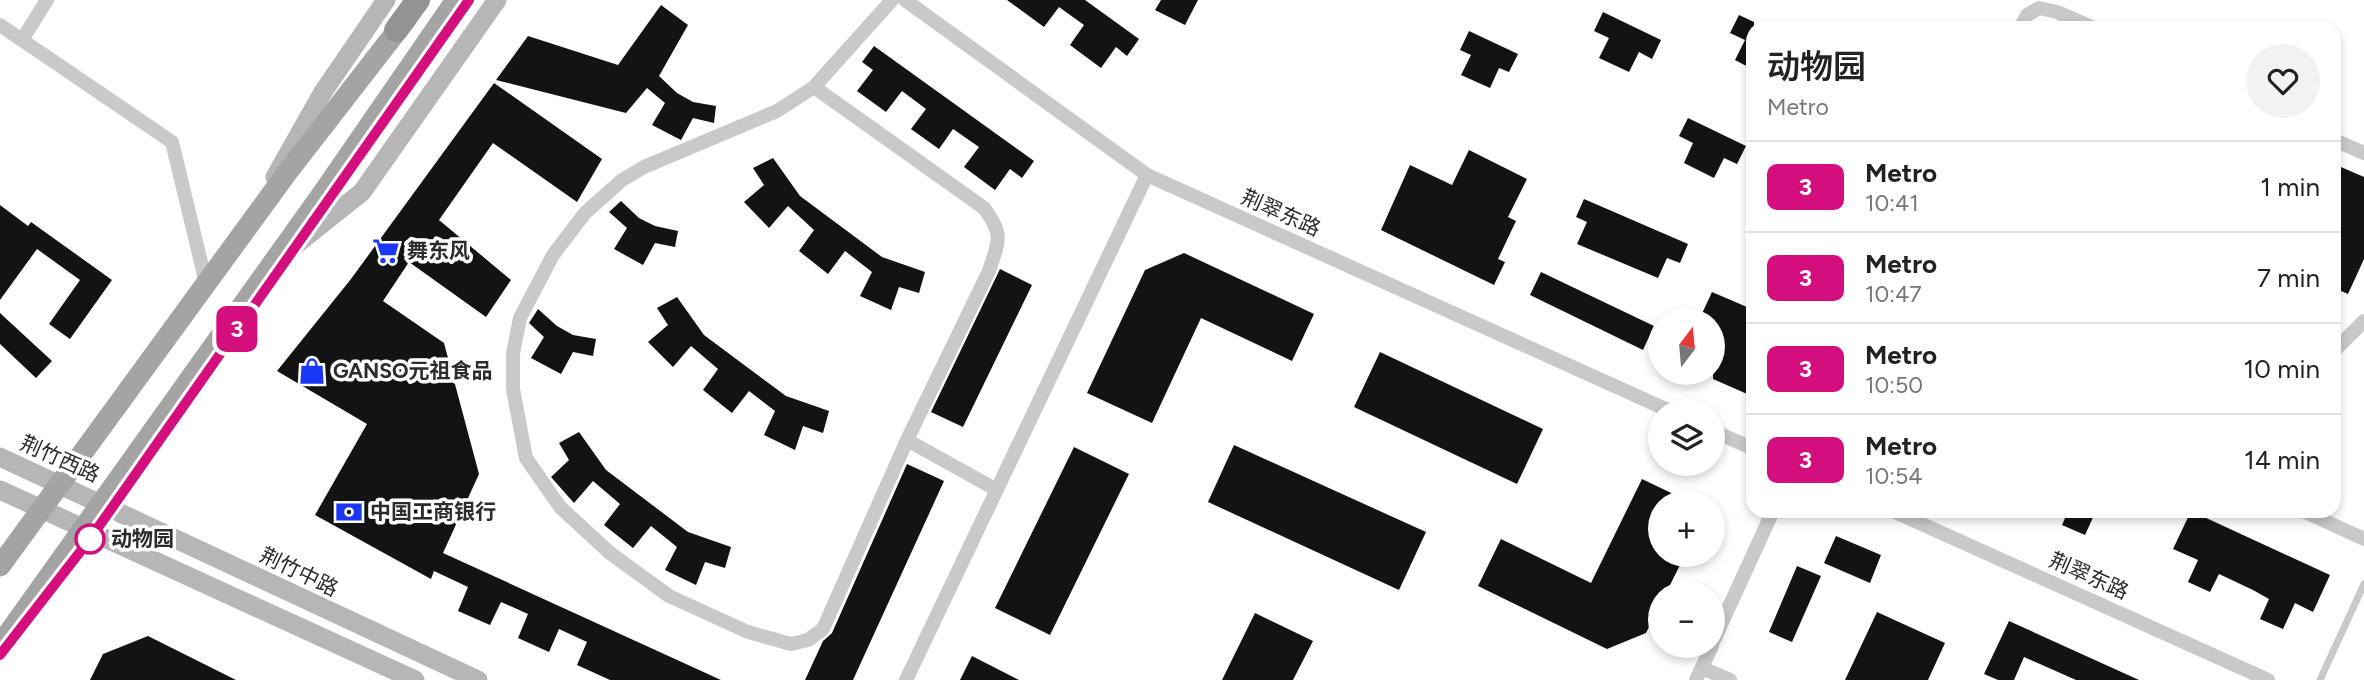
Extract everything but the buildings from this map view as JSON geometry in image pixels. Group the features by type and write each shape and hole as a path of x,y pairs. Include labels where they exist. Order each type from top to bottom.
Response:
{"highway":[{"path":"396,30 420,0"}],"main road":[{"path":"243,232 323,92 386,0"},
{"path":"0,645 274,262 456,0"},
{"path":"274,262 362,192 497,0"},
{"path":"0,566 243,232 396,30"},
{"name":"荆竹西路","path":"0,457 101,502"},
{"path":"0,491 415,680"},
{"name":"荆竹中路","path":"101,502 478,680"}],"street":[{"path":"22,40 47,0"},
{"path":"814,87 984,208 998,228 997,247 989,271 907,440 823,629 808,640 791,643 748,632 668,596 610,553 560,507 526,458 513,389 513,354 520,318 553,255 585,213 622,180 668,156 727,134 777,111 814,87 892,0"},
{"name":"荆翠东路","path":"905,0 1147,175 1648,401"},
{"path":"2023,21 2026,15 2039,8 2078,21"},
{"path":"0,25 172,142 206,283"},
{"path":"2341,143 2364,153"},
{"path":"906,680 1147,175"},
{"path":"2341,344 2364,321"},
{"path":"1725,436 1746,445"},
{"path":"907,440 997,490"},
{"path":"1725,617 1770,518"},
{"name":"荆翠东路","path":"1908,518 2267,680"},
{"path":"2318,518 2364,539"},
{"path":"1706,658 1699,674 1730,680"}],"lane":[{"path":"2320,680 2364,584"}],"metro line":[{"name":"3","path":"0,655 90,539 469,0"}],"place":[{"name":"舞东风","path":"386,251"},
{"name":"GANSO元祖食品","path":"312,371"},
{"name":"中国工商银行","path":"349,512"},
{"name":"动物园","path":"90,539"}]}
